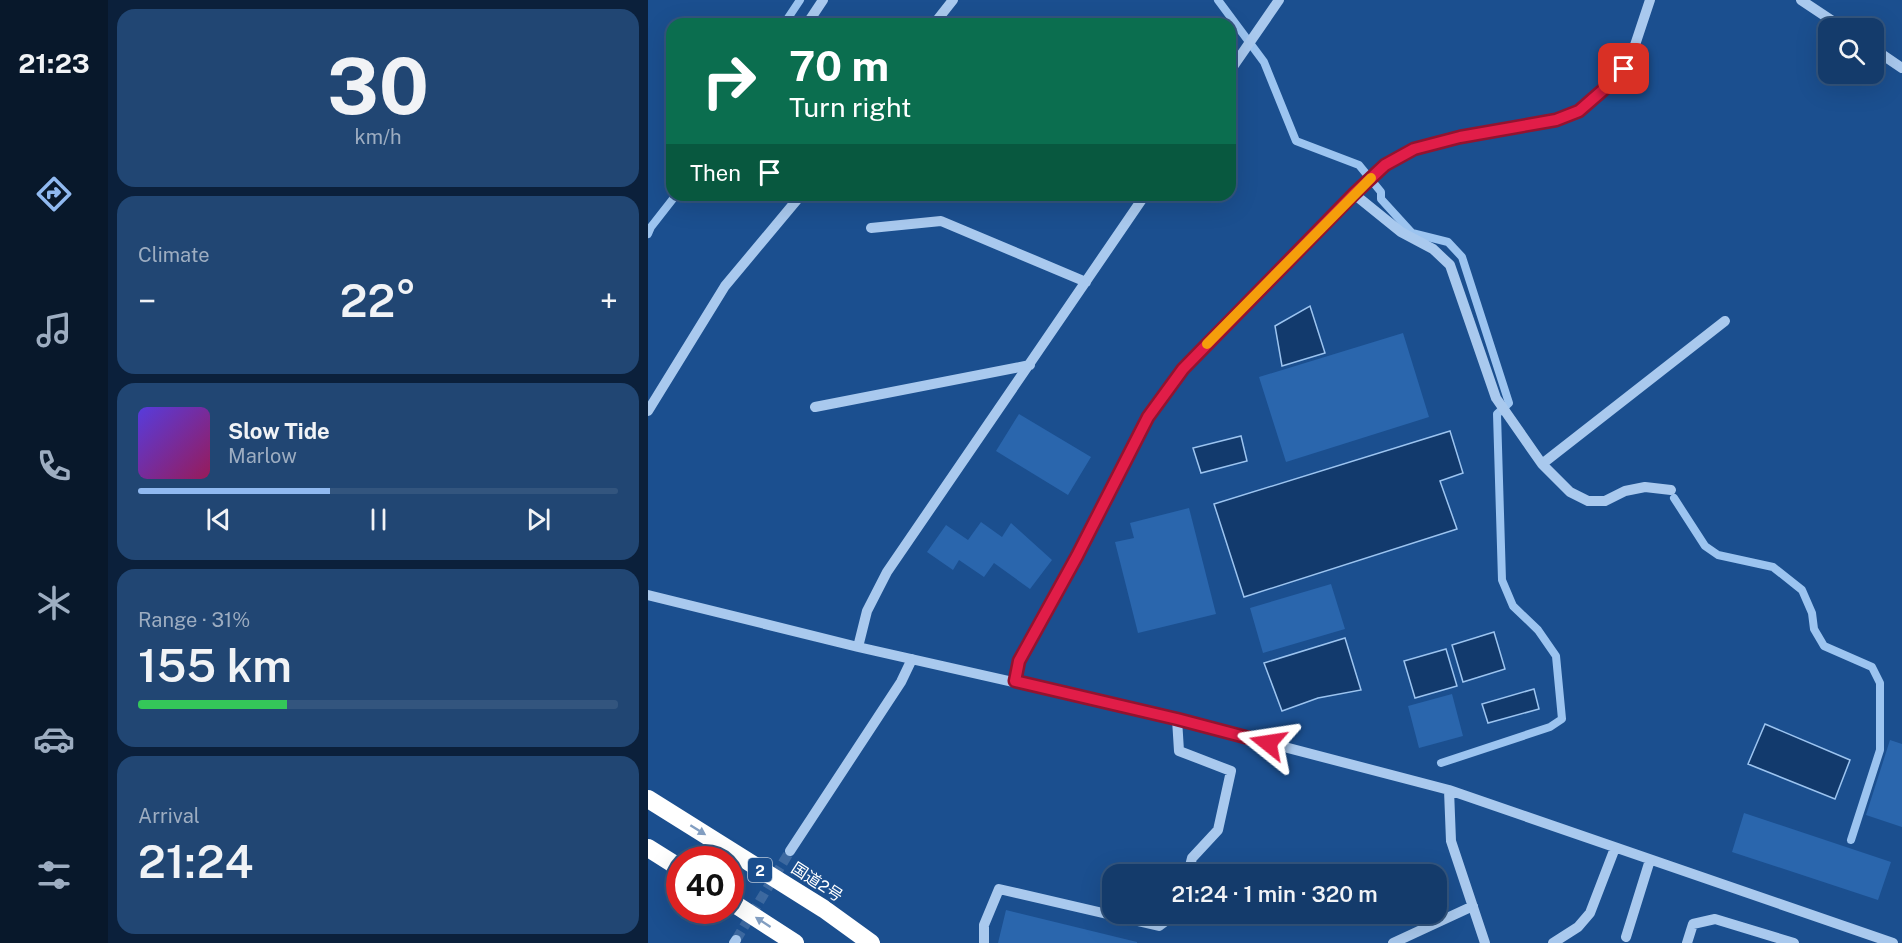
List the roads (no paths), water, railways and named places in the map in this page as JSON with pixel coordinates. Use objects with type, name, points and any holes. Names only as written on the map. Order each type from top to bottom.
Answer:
[{"type":"highway","name":"国道2号","points":[[648,799],[824,909],[871,943]]},
{"type":"highway","points":[[648,848],[666,859]]},
{"type":"highway","points":[[744,910],[795,943]]},
{"type":"street","points":[[811,18],[823,0]]},
{"type":"street","points":[[939,18],[953,0]]},
{"type":"street","points":[[1236,62],[1279,0]]},
{"type":"street","points":[[1015,681],[1019,661],[1077,556],[1148,417],[1183,369],[1385,165],[1414,149],[1460,137],[1556,120],[1579,111],[1624,69],[1633,51],[1650,0]]},
{"type":"street","points":[[1802,0],[1828,18]]},
{"type":"street","points":[[1884,56],[1902,68]]},
{"type":"street","points":[[1354,194],[1401,232],[1432,249],[1450,265],[1496,398],[1542,464],[1570,492],[1588,501],[1605,501],[1626,491],[1645,487],[1671,490]]},
{"type":"street","points":[[648,411],[725,286],[796,201]]},
{"type":"street","points":[[858,647],[867,611],[887,572],[1141,201]]},
{"type":"street","points":[[870,228],[941,221],[1086,282]]},
{"type":"street","points":[[1542,464],[1725,321]]},
{"type":"street","points":[[815,407],[1030,365]]},
{"type":"street","points":[[648,595],[858,647],[1177,719],[1449,790],[1893,943]]},
{"type":"street","points":[[790,851],[901,682],[912,659]]},
{"type":"street","points":[[1177,719],[1179,751],[1231,771],[1218,830],[1191,858],[1190,864]]},
{"type":"street","points":[[1449,790],[1451,841],[1485,943]]},
{"type":"street","points":[[1553,943],[1578,927],[1590,913],[1615,848]]},
{"type":"street","points":[[1626,937],[1650,860]]},
{"type":"street","points":[[984,943],[984,925],[999,889],[1102,913]]},
{"type":"street","points":[[1393,943],[1473,906]]},
{"type":"street","points":[[1687,943],[1693,924],[1715,919],[1794,943]]},
{"type":"street","points":[[1864,943],[1878,937]]},
{"type":"water","points":[[1310,306],[1325,353],[1282,366],[1275,326]]},
{"type":"water","points":[[1450,431],[1463,473],[1440,481],[1457,529],[1244,597],[1214,504]]},
{"type":"water","points":[[1241,436],[1247,461],[1201,473],[1193,448]]},
{"type":"water","points":[[1494,632],[1505,669],[1463,682],[1452,645]]},
{"type":"water","points":[[1345,638],[1361,690],[1318,698],[1282,711],[1264,663]]},
{"type":"water","points":[[1446,649],[1457,686],[1415,698],[1404,661]]},
{"type":"water","points":[[1534,689],[1539,709],[1488,723],[1482,704]]},
{"type":"water","points":[[1765,724],[1850,760],[1835,799],[1748,764]]},
{"type":"waterway","points":[[788,18],[800,0]]},
{"type":"waterway","points":[[1218,0],[1231,18]]},
{"type":"waterway","points":[[1236,24],[1264,62],[1296,141],[1359,165],[1381,192],[1381,199],[1412,233],[1448,242],[1462,257],[1509,403],[1497,414],[1502,580],[1513,606],[1538,630],[1556,656],[1562,719],[1550,727],[1441,763]]},
{"type":"waterway","points":[[648,234],[671,201]]},
{"type":"waterway","points":[[1674,498],[1705,546],[1718,555],[1773,567],[1802,590],[1812,613],[1814,629],[1824,646],[1872,667],[1880,683],[1880,750],[1851,840]]},
{"type":"tunnel","points":[[736,940],[790,851]]}]
